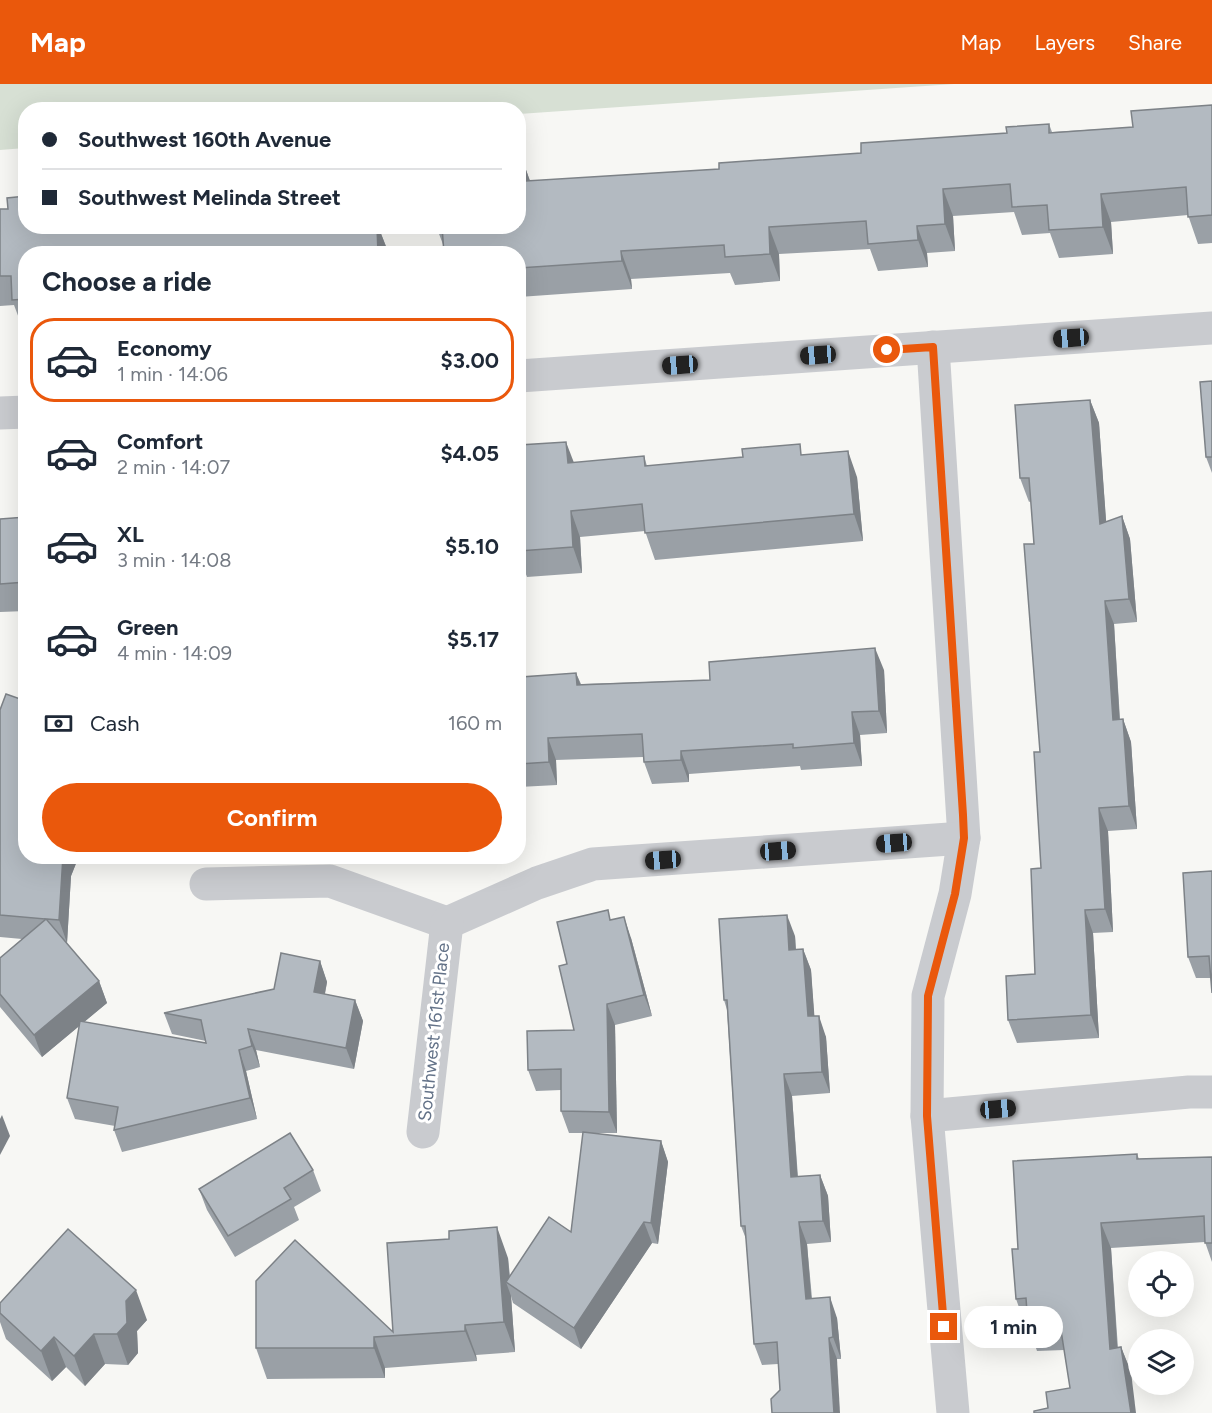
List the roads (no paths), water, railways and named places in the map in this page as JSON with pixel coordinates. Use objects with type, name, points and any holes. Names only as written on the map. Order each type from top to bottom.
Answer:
[{"type":"street","points":[[526,376],[1212,328]]},
{"type":"street","points":[[933,347],[964,838],[955,894],[928,996],[927,1116],[953,1413]]},
{"type":"street","points":[[0,413],[18,412]]},
{"type":"street","name":"Southwest 161st Place","points":[[423,1132],[447,922],[537,883],[593,864],[964,838]]},
{"type":"street","points":[[206,884],[330,881],[447,922]]},
{"type":"street","points":[[927,1116],[1189,1092],[1212,1092]]}]
